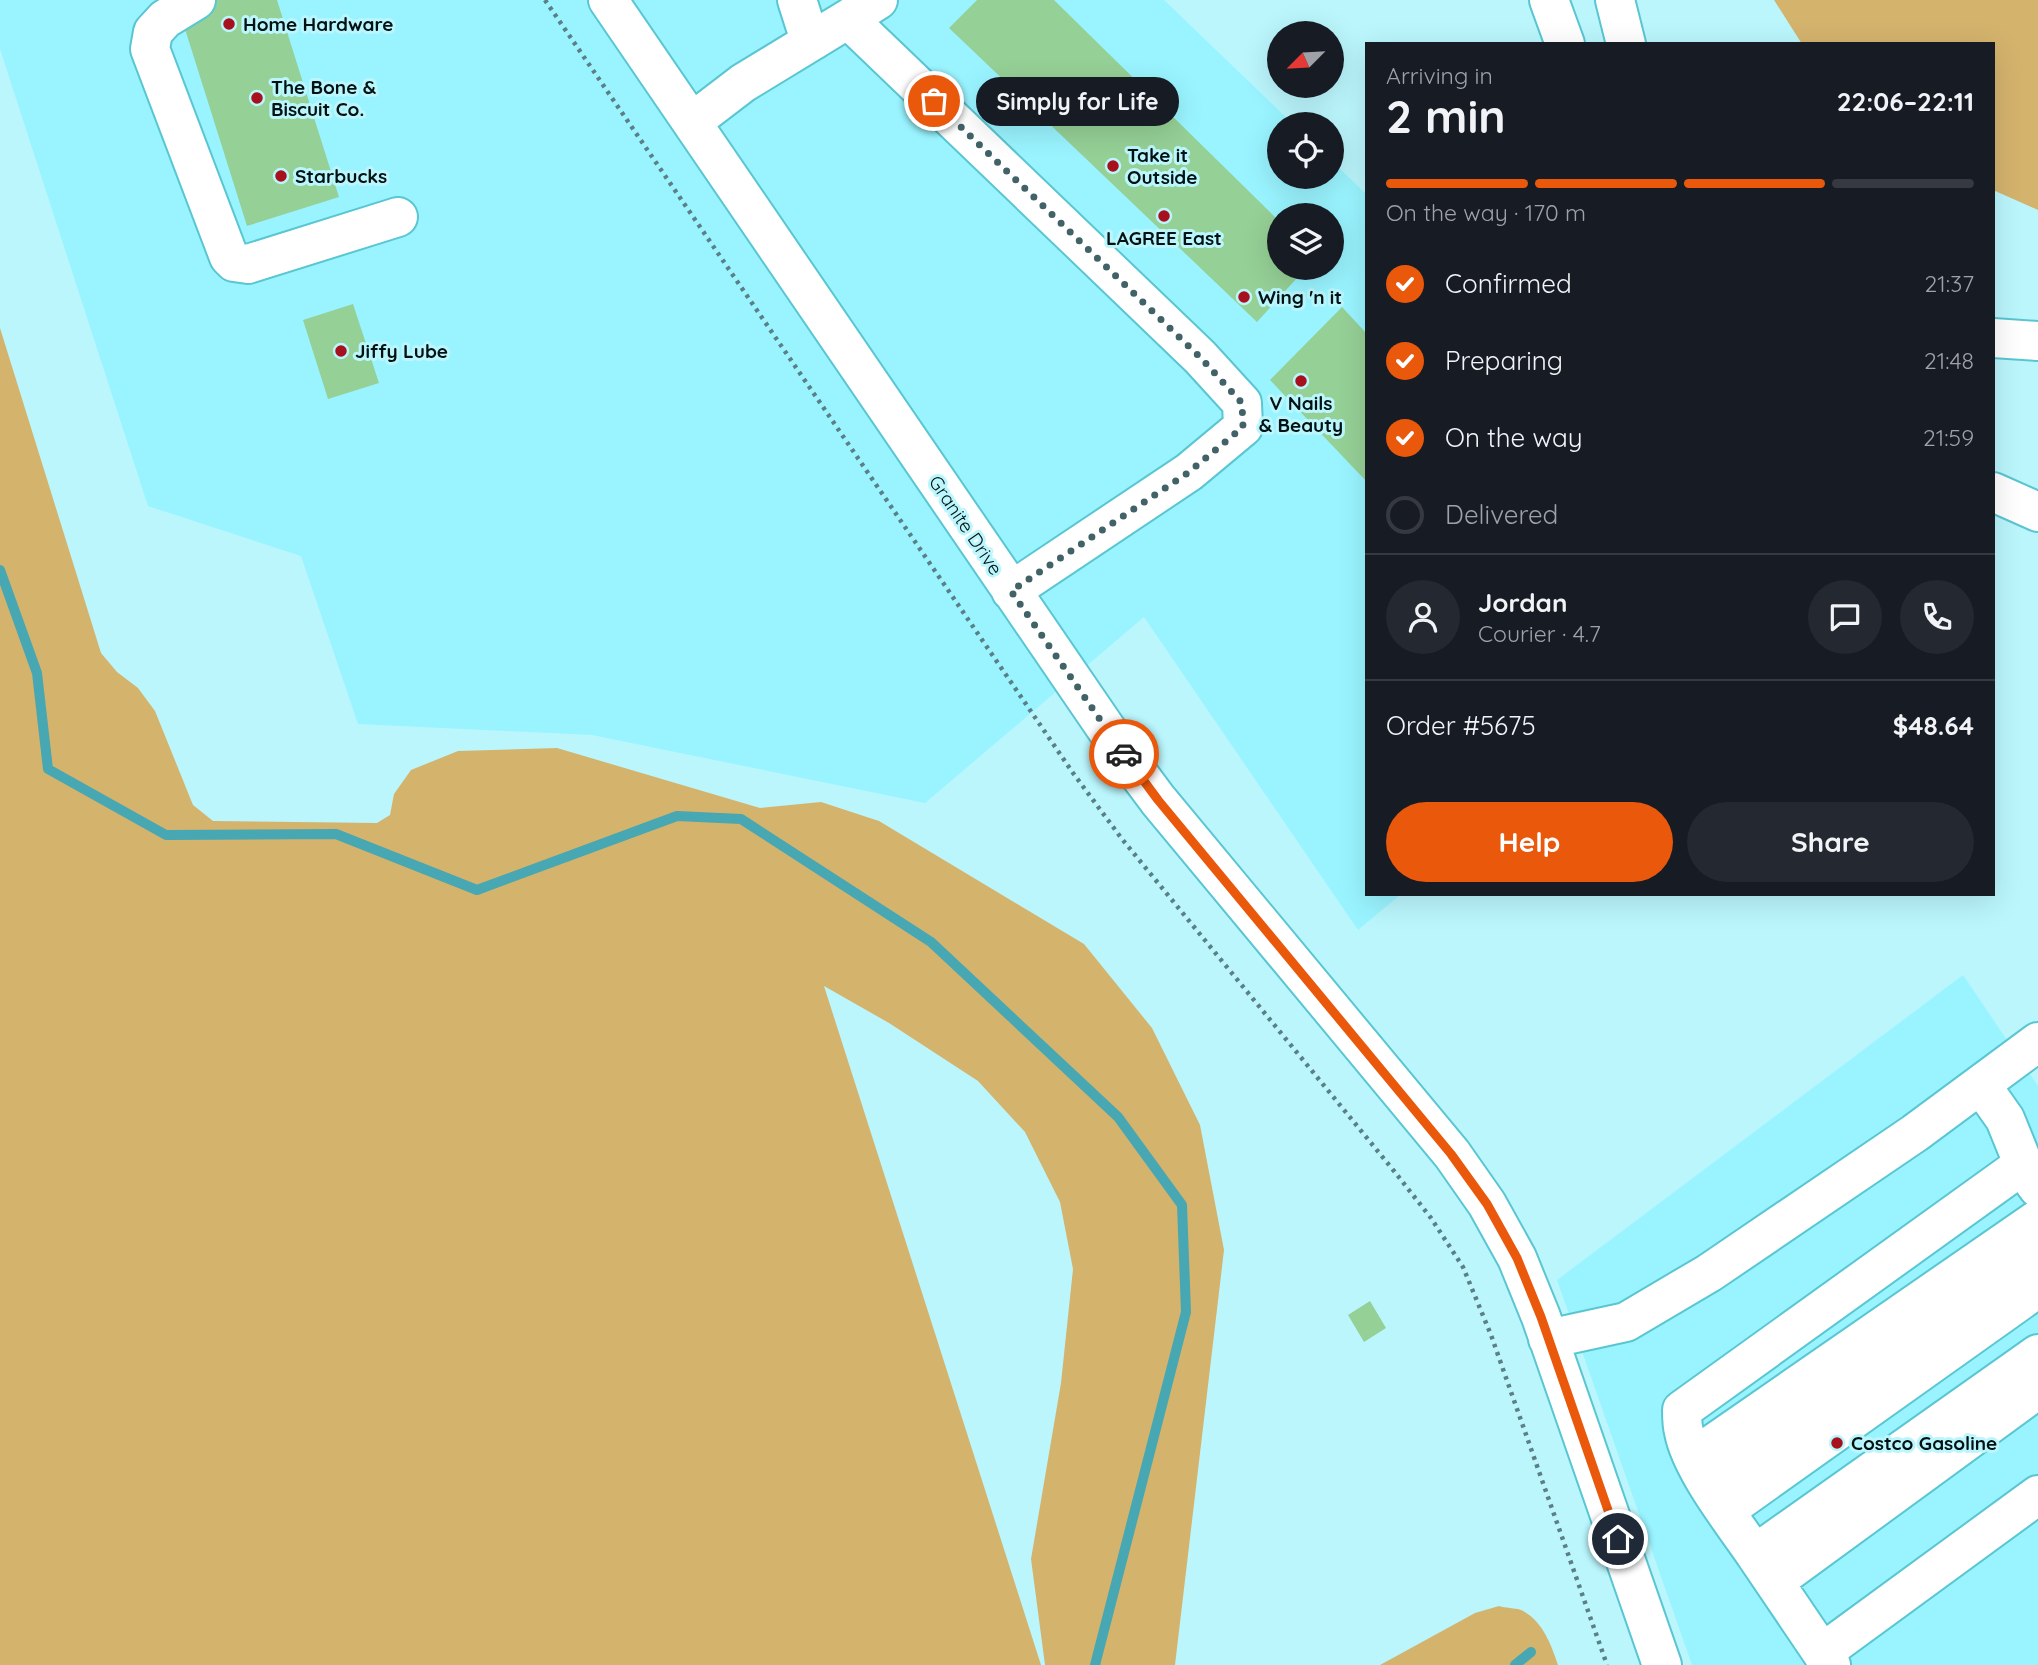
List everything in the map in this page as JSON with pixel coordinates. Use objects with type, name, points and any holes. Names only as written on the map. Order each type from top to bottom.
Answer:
[{"type":"main road","points":[[196,0],[164,19],[153,32],[150,49],[229,257],[234,262],[248,264],[397,216]]},
{"type":"main road","name":"Granite Drive","points":[[608,0],[1120,749],[1158,800],[1459,1164],[1487,1204],[1517,1258],[1548,1339],[1662,1665]]},
{"type":"main road","points":[[797,0],[805,26],[814,40]]},
{"type":"main road","points":[[1549,0],[1564,42]]},
{"type":"main road","points":[[1615,0],[1626,42]]},
{"type":"main road","points":[[691,122],[743,83],[863,10],[1242,403],[1243,427],[1189,472],[1011,591]]},
{"type":"main road","points":[[1995,338],[2038,341]]},
{"type":"main road","points":[[1995,493],[2038,512]]},
{"type":"main road","points":[[1548,1339],[1626,1322],[1709,1273],[1915,1133],[2038,1042]]},
{"type":"main road","points":[[1981,1085],[2005,1119],[2033,1180],[1682,1410],[1726,1508],[1827,1659],[2038,1495]]},
{"type":"main road","points":[[1726,1508],[2038,1219]]},
{"type":"main road","points":[[1726,1508],[2038,1255]]},
{"type":"main road","points":[[1726,1508],[2038,1288]]},
{"type":"main road","points":[[1726,1508],[2038,1326]]},
{"type":"main road","points":[[1726,1508],[2038,1353]]},
{"type":"main road","points":[[1726,1508],[2038,1389]]},
{"type":"path","points":[[545,0],[1073,773],[1122,839],[1431,1218],[1456,1258],[1492,1335],[1607,1665]]},
{"type":"shaded area","points":[[0,0],[1164,0],[1281,112],[1267,112],[1267,189],[1344,189],[1344,173],[1365,193],[1365,896],[1399,896],[1358,930],[1144,617],[925,803],[592,735],[358,724],[301,556],[148,506],[0,49]]},
{"type":"shaded area","points":[[1774,0],[2038,0],[2038,210],[1995,191],[1995,42],[1801,42]]},
{"type":"shaded area","points":[[0,328],[101,653],[117,672],[138,688],[155,711],[193,805],[213,821],[377,823],[390,815],[394,794],[411,770],[458,751],[557,748],[760,808],[821,802],[879,821],[1084,944],[1152,1028],[1200,1125],[1224,1250],[1175,1665],[1045,1665],[1031,1559],[1061,1383],[1073,1269],[1060,1202],[1025,1132],[978,1081],[889,1023],[824,986],[1041,1665],[0,1665]]},
{"type":"shaded area","points":[[1963,975],[2038,1086],[2038,1665],[1692,1665],[1557,1280]]},
{"type":"shaded area","points":[[1499,1606],[1521,1610],[1535,1620],[1549,1641],[1558,1665],[1380,1665],[1475,1613]]},
{"type":"building","points":[[212,0],[277,0],[339,197],[247,226],[179,10]]},
{"type":"building","points":[[977,0],[1054,0],[1267,209],[1267,280],[1295,280],[1257,322],[949,28]]},
{"type":"building","name":"Jiffy Lube","points":[[353,304],[379,383],[328,399],[303,320]]},
{"type":"building","points":[[1342,307],[1365,332],[1365,480],[1270,380]]},
{"type":"building","points":[[1370,1301],[1386,1328],[1364,1342],[1348,1315]]},
{"type":"waterway","points":[[0,570],[37,673],[48,769],[166,835],[336,834],[477,890],[677,816],[741,819],[931,942],[1118,1117],[1182,1205],[1186,1312],[1095,1665]]},
{"type":"waterway","points":[[1515,1665],[1531,1652]]},
{"type":"way so far","points":[[934,101],[1200,357],[1242,403],[1243,427],[1189,472],[1011,591],[1124,754]]},
{"type":"place","name":"Home Hardware","points":[[229,24]]},
{"type":"place","name":"The Bone & Biscuit Co.","points":[[257,98]]},
{"type":"place","name":"Simply for Life","points":[[934,101]]},
{"type":"place","name":"Take it Outside","points":[[1113,166]]},
{"type":"place","name":"Starbucks","points":[[281,176]]},
{"type":"place","name":"LAGREE East","points":[[1164,216]]},
{"type":"place","name":"Wing 'n it","points":[[1244,297]]},
{"type":"place","name":"Jiffy Lube","points":[[341,351]]},
{"type":"place","name":"V Nails & Beauty","points":[[1301,381]]},
{"type":"place","name":"Costco Gasoline","points":[[1837,1443]]},
{"type":"route","points":[[1124,754],[1158,800],[1451,1154],[1487,1204],[1517,1258],[1541,1317],[1618,1539]]}]
